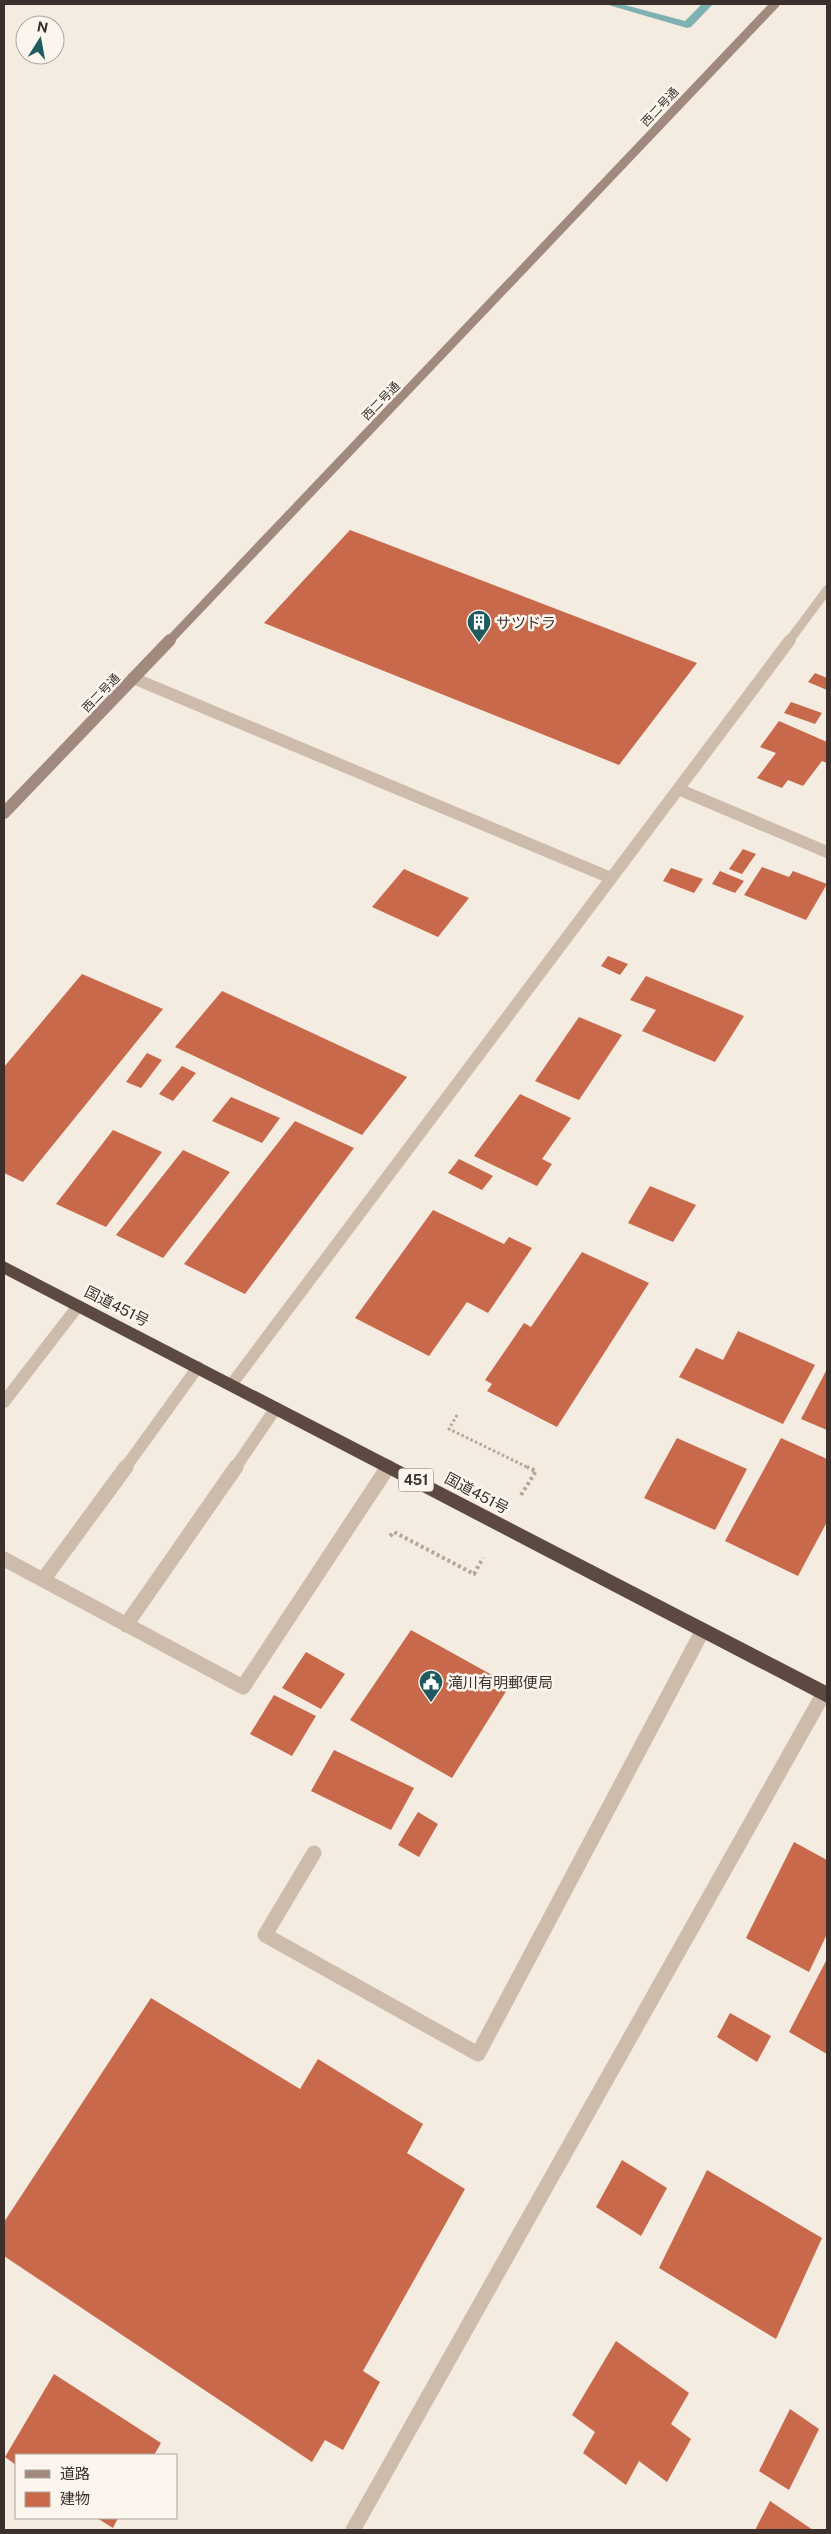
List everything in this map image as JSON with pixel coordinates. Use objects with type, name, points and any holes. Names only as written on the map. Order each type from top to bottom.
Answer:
[{"type":"highway","name":"国道451号","points":[[4,1267],[826,1694]]},
{"type":"street","name":"西二号通","points":[[4,813],[549,244],[775,4]]},
{"type":"street","points":[[231,1384],[827,590]]},
{"type":"street","points":[[133,678],[611,878]]},
{"type":"street","points":[[678,790],[827,852]]},
{"type":"street","points":[[4,1402],[78,1306]]},
{"type":"street","points":[[43,1580],[198,1367]]},
{"type":"street","points":[[126,1625],[276,1408]]},
{"type":"street","points":[[4,1559],[243,1687],[388,1466]]},
{"type":"street","points":[[314,1853],[265,1935],[478,2054],[703,1630]]},
{"type":"street","points":[[353,2530],[826,1694]]},
{"type":"path","points":[[457,1415],[449,1429],[536,1471]]},
{"type":"path","points":[[394,1532],[474,1574]]},
{"type":"building","name":"サツドラ","points":[[350,530],[697,663],[619,765],[264,623]]},
{"type":"building","points":[[815,673],[827,678],[827,690],[808,682]]},
{"type":"building","points":[[791,702],[822,713],[815,724],[784,713]]},
{"type":"building","points":[[779,721],[827,742],[827,763],[822,761],[803,786],[788,780],[782,788],[757,778],[776,753],[760,747]]},
{"type":"building","points":[[743,849],[756,854],[742,874],[729,869]]},
{"type":"building","points":[[762,867],[789,877],[793,871],[827,884],[806,920],[744,895]]},
{"type":"building","points":[[671,868],[703,879],[694,893],[663,881]]},
{"type":"building","points":[[404,869],[469,898],[438,937],[372,907]]},
{"type":"building","points":[[720,871],[744,881],[735,893],[712,884]]},
{"type":"building","points":[[608,956],[628,964],[620,975],[601,966]]},
{"type":"building","points":[[82,974],[163,1009],[23,1182],[4,1173],[4,1067]]},
{"type":"building","points":[[646,976],[744,1016],[715,1062],[642,1031],[656,1010],[630,1000]]},
{"type":"building","points":[[222,991],[407,1077],[362,1135],[175,1047]]},
{"type":"building","points":[[579,1017],[622,1035],[579,1100],[535,1081]]},
{"type":"building","points":[[147,1053],[162,1060],[141,1088],[126,1082]]},
{"type":"building","points":[[182,1066],[196,1073],[173,1101],[159,1094]]},
{"type":"building","points":[[520,1094],[571,1118],[542,1159],[552,1164],[537,1186],[474,1156]]},
{"type":"building","points":[[231,1097],[280,1118],[262,1143],[212,1121]]},
{"type":"building","points":[[295,1121],[354,1148],[245,1294],[184,1264]]},
{"type":"building","points":[[113,1130],[162,1152],[106,1227],[56,1204]]},
{"type":"building","points":[[183,1150],[230,1172],[163,1258],[116,1235]]},
{"type":"building","points":[[459,1159],[493,1176],[482,1190],[448,1173]]},
{"type":"building","points":[[650,1186],[696,1205],[673,1242],[628,1223]]},
{"type":"building","points":[[433,1210],[504,1244],[509,1237],[532,1248],[488,1313],[467,1302],[429,1356],[355,1318]]},
{"type":"building","points":[[582,1252],[649,1283],[557,1427],[487,1391],[492,1384],[485,1380],[524,1323],[531,1327]]},
{"type":"building","points":[[738,1331],[815,1365],[783,1424],[679,1377],[696,1348],[723,1360]]},
{"type":"building","points":[[827,1369],[827,1430],[801,1419]]},
{"type":"building","points":[[677,1438],[747,1469],[715,1530],[644,1498]]},
{"type":"building","points":[[781,1438],[827,1459],[827,1522],[798,1576],[725,1541]]},
{"type":"building","name":"滝川有明郵便局","points":[[411,1630],[510,1685],[452,1778],[350,1720]]},
{"type":"building","points":[[306,1652],[345,1674],[321,1709],[282,1688]]},
{"type":"building","points":[[274,1695],[316,1716],[292,1756],[250,1734]]},
{"type":"building","points":[[334,1750],[414,1788],[391,1830],[311,1791]]},
{"type":"building","points":[[418,1812],[438,1824],[419,1857],[398,1845]]},
{"type":"building","points":[[794,1842],[827,1860],[827,1934],[809,1972],[746,1938]]},
{"type":"building","points":[[827,1959],[827,2054],[789,2032]]},
{"type":"building","points":[[151,1998],[300,2089],[318,2059],[423,2124],[407,2153],[465,2189],[363,2371],[380,2382],[343,2450],[325,2440],[312,2462],[4,2256],[4,2222]]},
{"type":"building","points":[[730,2013],[771,2036],[757,2062],[717,2037]]},
{"type":"building","points":[[622,2160],[667,2188],[641,2236],[596,2207]]},
{"type":"building","points":[[707,2170],[822,2238],[776,2339],[659,2268]]},
{"type":"building","points":[[616,2341],[689,2393],[671,2424],[691,2439],[667,2482],[639,2461],[626,2485],[583,2453],[595,2432],[572,2415]]},
{"type":"building","points":[[54,2374],[161,2443],[155,2454],[15,2454],[15,2464],[5,2457]]},
{"type":"building","points":[[790,2409],[819,2429],[789,2490],[759,2471]]},
{"type":"building","points":[[770,2501],[813,2530],[755,2530]]},
{"type":"building","points":[[99,2519],[118,2519],[113,2528]]},
{"type":"waterway","points":[[610,4],[687,25],[708,4]]},
{"type":"place","name":"サツドラ","points":[[479,643]]},
{"type":"place","name":"滝川有明郵便局","points":[[431,1703]]}]
